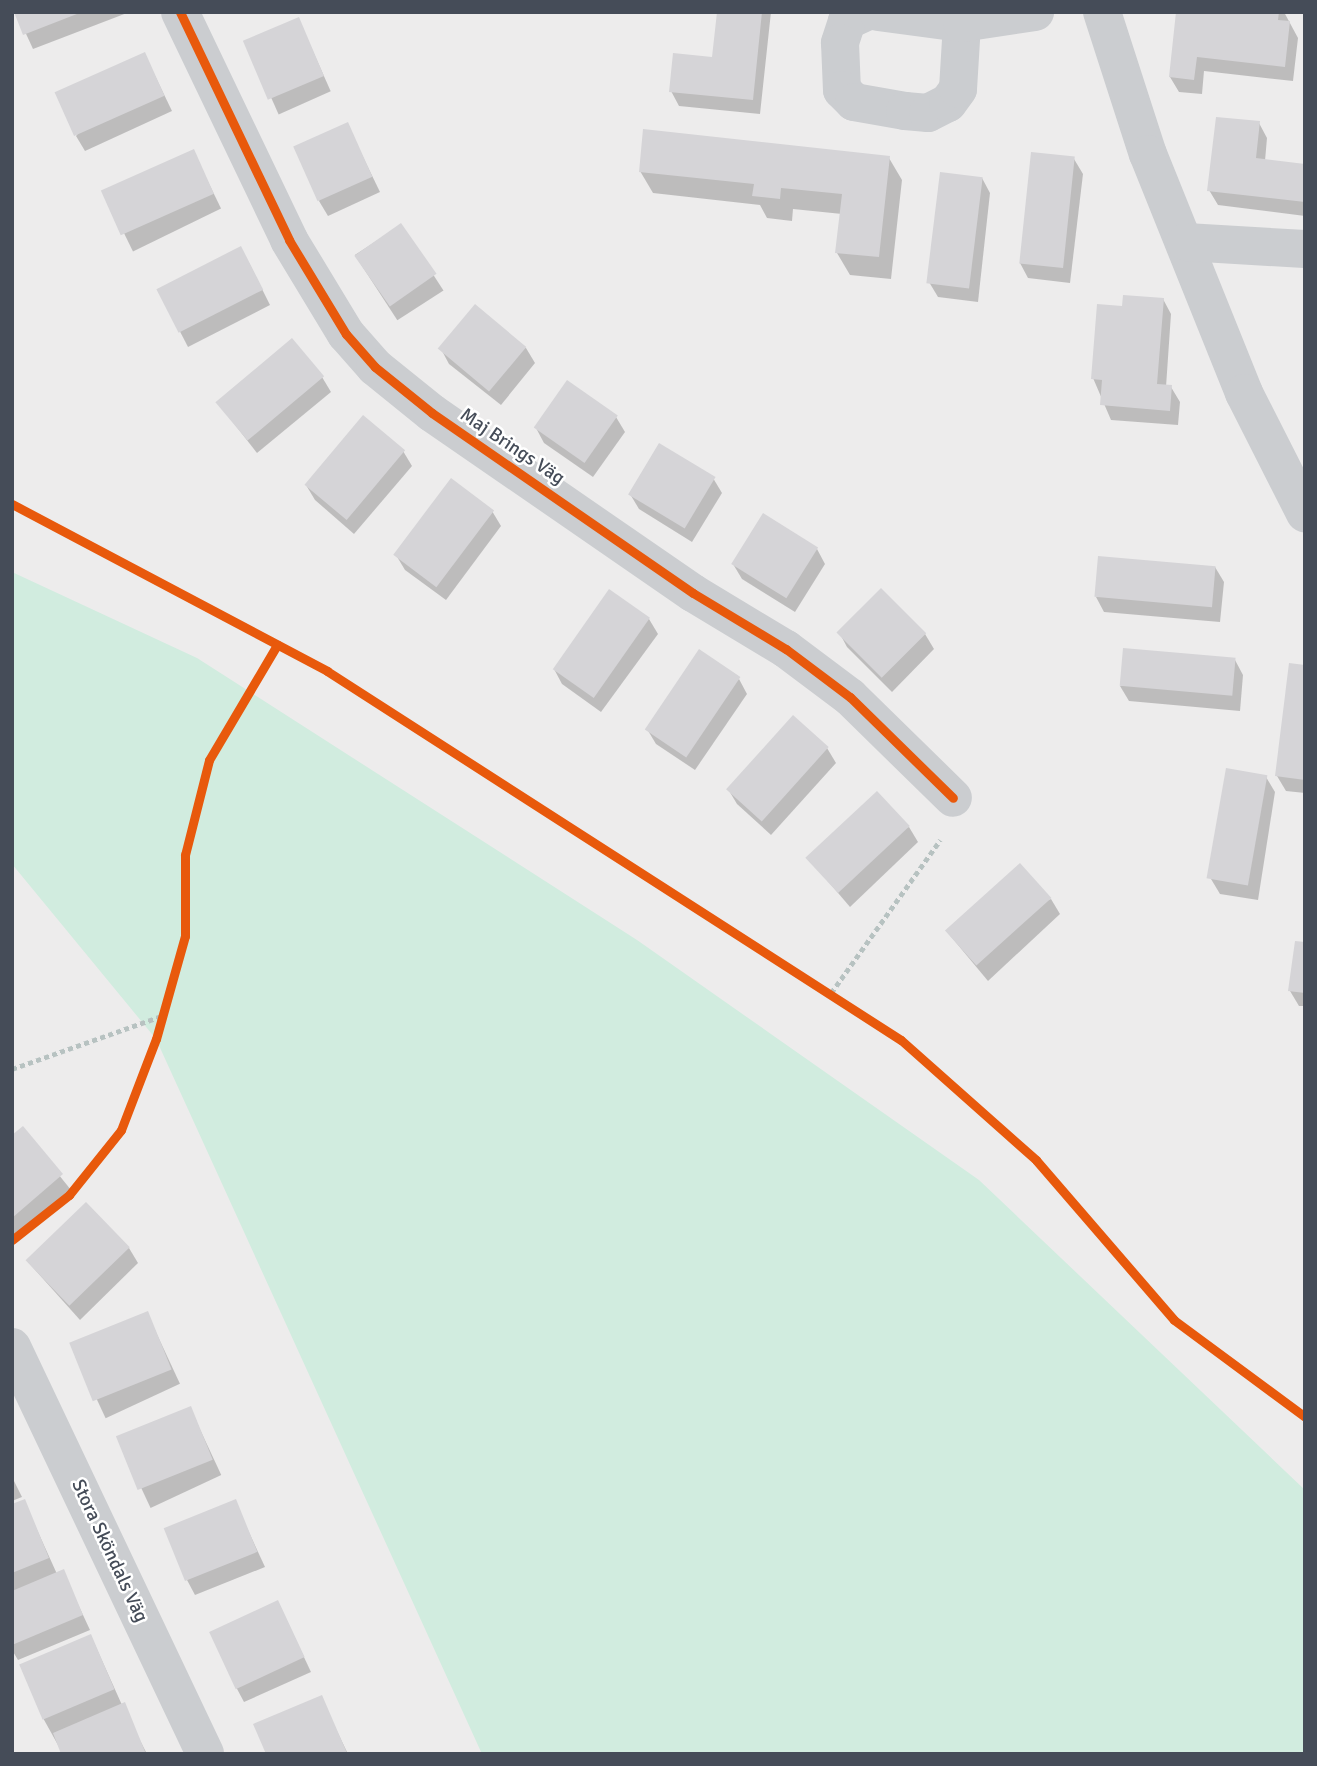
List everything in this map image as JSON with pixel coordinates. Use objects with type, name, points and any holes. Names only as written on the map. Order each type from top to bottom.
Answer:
[{"type":"street","name":"Maj Brings Väg","points":[[180,12],[289,240],[346,334],[375,367],[432,413],[693,593],[786,649],[850,697],[953,798]]},
{"type":"street","points":[[866,12],[847,21],[840,44],[842,90],[854,102],[905,111],[928,113],[948,103],[958,89],[962,23]]},
{"type":"street","points":[[878,12],[962,23],[1035,12]]},
{"type":"street","points":[[1102,12],[1149,154],[1244,393],[1305,513]]},
{"type":"street","points":[[1185,242],[1305,249]]},
{"type":"street","name":"Stora Sköndals Väg","points":[[12,1347],[205,1754]]},
{"type":"path","points":[[831,993],[943,836],[953,798]]},
{"type":"path","points":[[820,986],[841,1000]]},
{"type":"path","points":[[159,1027],[166,1002]]},
{"type":"path","points":[[12,1069],[162,1016]]},
{"type":"green space","points":[[12,572],[197,658],[637,940],[979,1180],[1305,1490],[1305,1754],[482,1754],[156,1039],[12,864]]},
{"type":"building","points":[[14,12],[82,12],[23,35]]},
{"type":"building","points":[[717,12],[762,12],[753,100],[669,92],[673,53],[712,57]]},
{"type":"building","points":[[1176,12],[1279,12],[1278,20],[1290,21],[1285,67],[1197,57],[1194,80],[1169,77]]},
{"type":"building","points":[[299,17],[324,76],[268,100],[243,41]]},
{"type":"building","points":[[145,52],[165,96],[74,136],[55,92]]},
{"type":"building","points":[[1216,117],[1260,121],[1256,158],[1305,164],[1305,202],[1207,191]]},
{"type":"building","points":[[348,122],[372,177],[318,201],[293,146]]},
{"type":"building","points":[[643,129],[890,156],[879,257],[835,253],[842,194],[781,188],[780,199],[752,196],[754,184],[639,172]]},
{"type":"building","points":[[194,149],[214,194],[121,235],[101,190]]},
{"type":"building","points":[[1031,152],[1075,157],[1063,268],[1019,263]]},
{"type":"building","points":[[940,172],[983,177],[969,288],[926,283]]},
{"type":"building","points":[[401,223],[437,274],[390,306],[354,256]]},
{"type":"building","points":[[241,246],[263,290],[179,333],[156,289]]},
{"type":"building","points":[[1123,295],[1164,298],[1157,384],[1172,385],[1170,411],[1100,405],[1102,380],[1091,379],[1097,304],[1122,306]]},
{"type":"building","points":[[475,304],[526,347],[489,391],[438,348]]},
{"type":"building","points":[[292,338],[324,376],[248,441],[215,402]]},
{"type":"building","points":[[567,380],[618,416],[585,463],[534,428]]},
{"type":"building","points":[[363,415],[405,450],[347,520],[305,485]]},
{"type":"building","points":[[659,443],[716,477],[685,528],[628,494]]},
{"type":"building","points":[[451,478],[494,510],[436,587],[393,555]]},
{"type":"building","points":[[763,513],[818,547],[786,598],[731,564]]},
{"type":"building","points":[[1098,556],[1216,566],[1212,607],[1094,597]]},
{"type":"building","points":[[881,588],[926,633],[882,678],[836,633]]},
{"type":"building","points":[[609,589],[650,618],[594,698],[553,669]]},
{"type":"building","points":[[1123,648],[1236,658],[1232,696],[1120,686]]},
{"type":"building","points":[[699,649],[740,677],[686,757],[645,729]]},
{"type":"building","points":[[1289,663],[1305,665],[1305,780],[1275,776]]},
{"type":"building","points":[[793,715],[829,747],[762,821],[726,789]]},
{"type":"building","points":[[1226,768],[1267,775],[1248,886],[1207,878]]},
{"type":"building","points":[[877,791],[910,826],[838,893],[805,858]]},
{"type":"building","points":[[1020,863],[1051,898],[976,966],[945,931]]},
{"type":"building","points":[[1295,941],[1305,942],[1305,993],[1288,991]]},
{"type":"building","points":[[23,1126],[63,1174],[12,1218],[12,1135]]},
{"type":"building","points":[[86,1202],[130,1247],[69,1306],[26,1260]]},
{"type":"building","points":[[148,1311],[172,1369],[93,1401],[69,1343]]},
{"type":"building","points":[[191,1406],[213,1460],[138,1490],[116,1436]]},
{"type":"building","points":[[25,1499],[49,1558],[12,1573],[12,1504]]},
{"type":"building","points":[[236,1499],[257,1552],[185,1581],[164,1528]]},
{"type":"building","points":[[64,1569],[83,1615],[12,1645],[12,1591]]},
{"type":"building","points":[[278,1600],[305,1657],[236,1689],[209,1632]]},
{"type":"building","points":[[91,1634],[114,1689],[43,1720],[19,1664]]},
{"type":"building","points":[[322,1695],[347,1753],[266,1754],[253,1724]]},
{"type":"building","points":[[125,1702],[146,1754],[61,1754],[53,1733]]},
{"type":"cycle path","points":[[180,12],[289,240],[346,334],[375,367],[432,413],[693,593],[786,649],[850,697],[953,798]]},
{"type":"cycle path","points":[[12,504],[327,671],[901,1040],[1036,1160],[1174,1320],[1305,1417]]},
{"type":"cycle path","points":[[12,1240],[69,1195],[121,1130],[156,1039],[185,936],[185,855],[209,760],[277,645]]}]
